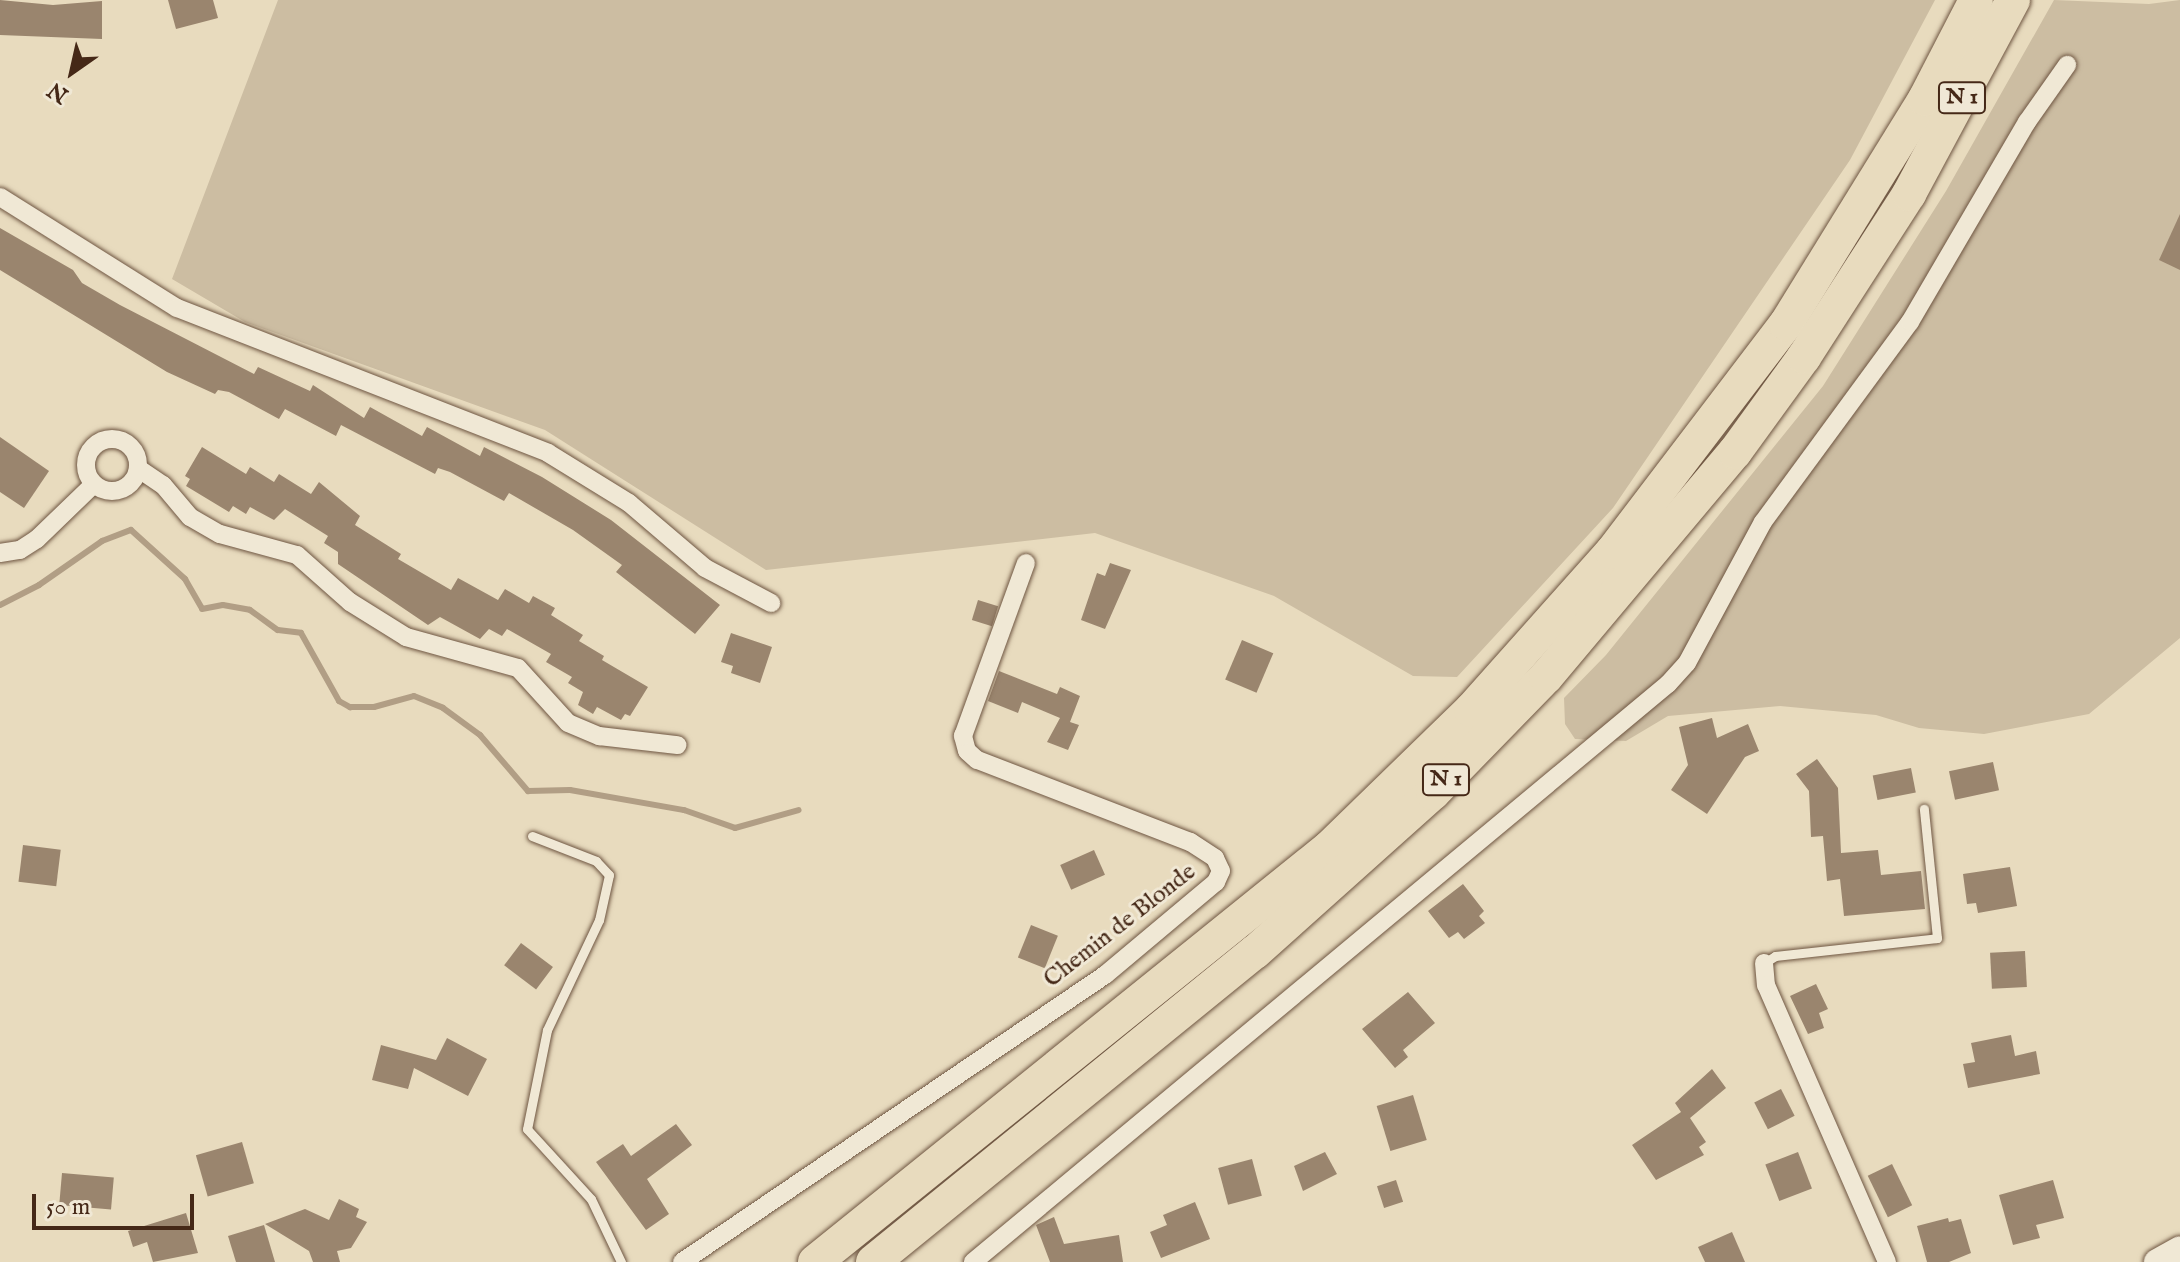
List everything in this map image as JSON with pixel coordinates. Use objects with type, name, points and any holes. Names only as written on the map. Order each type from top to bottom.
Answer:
[{"type":"highway","name":"N 1","points":[[873,1262],[1255,952],[1433,793],[1546,677],[1725,464],[1804,357],[1909,194],[2013,0]]},
{"type":"highway","name":"N 1","points":[[815,1262],[1330,847],[1471,710],[1612,552],[1776,337],[1925,99],[1974,4]]},
{"type":"street","points":[[973,1262],[1496,832],[1687,663],[1763,522],[1910,322],[2027,122],[2067,65]]},
{"type":"street","points":[[0,197],[177,308],[548,453],[629,503],[705,568],[771,603]]},
{"type":"street","points":[[139,469],[125,489],[109,492],[94,484],[87,460],[103,441],[129,445],[139,469],[163,485],[190,517],[220,534],[297,555],[350,602],[406,637],[518,668],[568,723],[599,736],[677,745]]},
{"type":"street","points":[[0,553],[20,550],[37,539],[94,484]]},
{"type":"street","name":"Chemin de Blonde","points":[[682,1262],[1105,975],[1216,882],[1221,871],[1215,858],[1190,842],[977,760],[967,751],[963,736],[1026,563]]},
{"type":"street","points":[[1764,963],[1766,985],[1887,1262]]},
{"type":"street","points":[[2157,1262],[2180,1249]]},
{"type":"lane","points":[[1764,963],[1775,956],[1937,938],[1924,809]]},
{"type":"lane","points":[[532,836],[596,861],[609,875],[599,920],[547,1030],[527,1129],[591,1199],[621,1262]]},
{"type":"shaded area","points":[[278,0],[1935,0],[1850,160],[1613,508],[1457,677],[1413,676],[1274,596],[1095,533],[766,570],[545,430],[245,322],[172,279]]},
{"type":"shaded area","points":[[2054,0],[2149,4],[2180,0],[2180,638],[2089,714],[1984,734],[1919,728],[1876,715],[1780,706],[1668,716],[1626,741],[1575,739],[1565,724],[1564,698],[1606,655],[1823,386],[1946,191]]},
{"type":"building","points":[[0,0],[53,5],[102,1],[102,39],[0,35]]},
{"type":"building","points":[[168,0],[213,0],[218,18],[176,29]]},
{"type":"building","points":[[2180,214],[2180,270],[2159,260]]},
{"type":"building","points":[[0,228],[73,270],[82,283],[120,305],[254,374],[258,367],[310,391],[313,385],[364,418],[370,407],[422,436],[427,427],[480,456],[484,447],[542,477],[611,520],[720,605],[695,634],[616,572],[622,565],[573,530],[509,493],[504,501],[450,472],[438,468],[435,474],[341,425],[336,436],[285,409],[279,419],[229,392],[218,390],[215,394],[167,372],[0,270]]},
{"type":"building","points":[[0,437],[49,471],[24,508],[0,492]]},
{"type":"building","points":[[202,447],[246,474],[250,467],[274,482],[279,474],[311,494],[319,482],[360,516],[355,525],[401,554],[398,559],[451,590],[458,578],[498,600],[505,589],[529,603],[533,596],[555,608],[551,615],[583,635],[579,641],[604,656],[602,660],[648,687],[630,716],[625,714],[621,720],[597,707],[593,714],[578,705],[583,692],[568,683],[572,677],[546,662],[551,654],[507,629],[502,636],[489,629],[480,639],[440,617],[428,625],[338,564],[338,552],[324,543],[328,536],[285,509],[274,520],[250,507],[246,514],[233,506],[229,512],[186,486],[190,479],[185,476]]},
{"type":"building","points":[[1110,563],[1131,570],[1105,629],[1081,620],[1097,573],[1105,576]]},
{"type":"building","points":[[978,600],[998,606],[992,626],[972,620]]},
{"type":"building","points":[[731,633],[772,647],[760,683],[731,673],[733,666],[721,662]]},
{"type":"building","points":[[1242,640],[1273,653],[1256,693],[1225,680]]},
{"type":"building","points":[[999,671],[1057,694],[1060,687],[1080,696],[1070,722],[1079,725],[1068,750],[1047,742],[1060,718],[1022,702],[1018,713],[988,701]]},
{"type":"building","points":[[1712,718],[1717,738],[1748,724],[1759,751],[1745,757],[1707,814],[1671,790],[1688,765],[1679,727]]},
{"type":"building","points":[[1817,759],[1838,788],[1841,853],[1878,850],[1881,875],[1921,871],[1925,909],[1844,916],[1840,879],[1827,881],[1823,836],[1811,837],[1809,791],[1796,774]]},
{"type":"building","points":[[1993,762],[1999,790],[1955,800],[1949,771]]},
{"type":"building","points":[[1911,768],[1916,793],[1877,800],[1873,775]]},
{"type":"building","points":[[23,845],[61,850],[56,886],[18,882]]},
{"type":"building","points":[[1094,850],[1105,875],[1071,890],[1060,865]]},
{"type":"building","points":[[2010,867],[2017,906],[1978,913],[1976,903],[1967,904],[1963,874]]},
{"type":"building","points":[[1463,884],[1484,911],[1479,916],[1485,923],[1464,939],[1458,932],[1449,938],[1428,911]]},
{"type":"building","points":[[1031,925],[1058,936],[1045,968],[1018,957]]},
{"type":"building","points":[[521,943],[553,967],[536,989],[504,965]]},
{"type":"building","points":[[2025,951],[2027,987],[1992,989],[1990,953]]},
{"type":"building","points":[[1816,984],[1828,1009],[1819,1013],[1824,1028],[1808,1034],[1790,996]]},
{"type":"building","points":[[1408,992],[1435,1023],[1403,1050],[1408,1057],[1395,1068],[1362,1029]]},
{"type":"building","points":[[2011,1035],[2015,1056],[2036,1051],[2040,1074],[1968,1088],[1963,1064],[1975,1062],[1971,1043]]},
{"type":"building","points":[[447,1038],[487,1059],[468,1096],[414,1068],[408,1089],[372,1080],[381,1045],[436,1060]]},
{"type":"building","points":[[1712,1069],[1726,1088],[1690,1118],[1706,1142],[1699,1147],[1704,1155],[1656,1180],[1632,1145],[1681,1112],[1675,1103]]},
{"type":"building","points":[[1781,1089],[1795,1116],[1768,1129],[1754,1103]]},
{"type":"building","points":[[1413,1095],[1427,1140],[1390,1151],[1377,1106]]},
{"type":"building","points":[[676,1124],[692,1145],[647,1179],[669,1214],[646,1230],[596,1162],[623,1144],[631,1156]]},
{"type":"building","points":[[242,1142],[254,1183],[208,1197],[196,1155]]},
{"type":"building","points":[[1325,1152],[1337,1174],[1303,1191],[1294,1166]]},
{"type":"building","points":[[1798,1152],[1812,1188],[1779,1201],[1765,1165]]},
{"type":"building","points":[[1252,1159],[1262,1196],[1228,1205],[1218,1168]]},
{"type":"building","points":[[1892,1164],[1912,1205],[1888,1217],[1868,1176]]},
{"type":"building","points":[[62,1173],[114,1178],[111,1209],[59,1205]]},
{"type":"building","points":[[1396,1180],[1403,1202],[1384,1208],[1377,1186]]},
{"type":"building","points":[[2053,1180],[2064,1218],[2036,1225],[2040,1238],[2013,1245],[1999,1195]]},
{"type":"building","points":[[339,1199],[359,1209],[356,1217],[367,1222],[351,1248],[337,1251],[340,1262],[313,1262],[309,1251],[265,1224],[305,1209],[329,1220]]},
{"type":"building","points":[[1195,1202],[1210,1239],[1161,1258],[1150,1232],[1167,1225],[1163,1215]]},
{"type":"building","points":[[186,1213],[198,1253],[153,1262],[147,1242],[133,1247],[128,1231]]},
{"type":"building","points":[[1054,1217],[1064,1244],[1119,1235],[1123,1262],[1050,1262],[1036,1225]]},
{"type":"building","points":[[1948,1218],[1949,1222],[1961,1219],[1971,1253],[1949,1262],[1927,1262],[1917,1226]]},
{"type":"building","points":[[264,1225],[275,1262],[236,1262],[228,1236]]},
{"type":"building","points":[[1732,1232],[1745,1262],[1705,1262],[1698,1247]]},
{"type":"waterway","points":[[0,605],[39,585],[102,541],[131,530],[185,579],[202,609],[223,605],[250,610],[278,630],[301,633],[339,701],[350,707],[374,707],[414,696],[443,708],[480,735],[528,791],[570,790],[684,810],[735,828],[799,810]]}]
